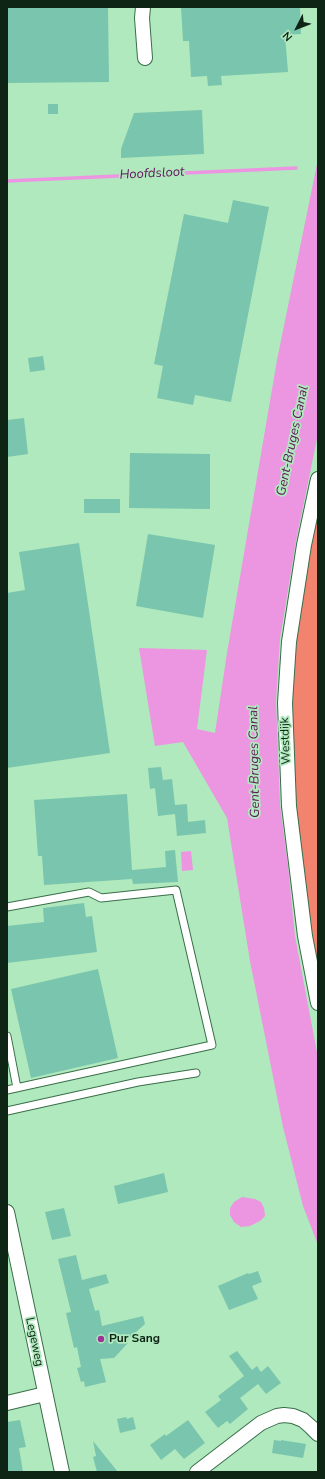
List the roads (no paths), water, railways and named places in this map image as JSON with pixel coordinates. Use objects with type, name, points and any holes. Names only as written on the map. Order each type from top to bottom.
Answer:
[{"type":"street","points":[[143,7],[142,18],[145,58]]},
{"type":"street","name":"Westdijk","points":[[318,479],[304,545],[289,642],[285,703],[289,806],[305,936],[318,1003]]},
{"type":"street","name":"Legeweg","points":[[7,1212],[62,1472]]},
{"type":"street","points":[[7,1403],[45,1394]]},
{"type":"street","points":[[197,1472],[261,1423],[277,1416],[293,1416],[303,1420],[318,1434]]},
{"type":"lane","points":[[7,907],[89,892],[101,898],[176,890],[212,1045],[7,1090]]},
{"type":"lane","points":[[7,1036],[17,1088]]},
{"type":"lane","points":[[7,1111],[138,1082],[196,1073]]},
{"type":"water","name":"Gent-Bruges Canal","points":[[318,159],[318,434],[296,541],[280,639],[276,701],[280,805],[295,936],[318,1058],[318,1245],[303,1206],[283,1127],[250,961],[227,818],[183,742],[155,746],[139,648],[207,650],[197,729],[215,733],[227,653],[277,360]]},
{"type":"water","points":[[191,851],[193,870],[182,871],[181,852]]},
{"type":"water","points":[[242,1197],[255,1199],[261,1202],[264,1208],[265,1216],[260,1221],[250,1226],[241,1227],[234,1222],[230,1215],[230,1208],[234,1202]]},
{"type":"waterway","name":"Hoofdsloot","points":[[7,181],[296,168]]},
{"type":"place","name":"Pur Sang","points":[[101,1339]]}]
